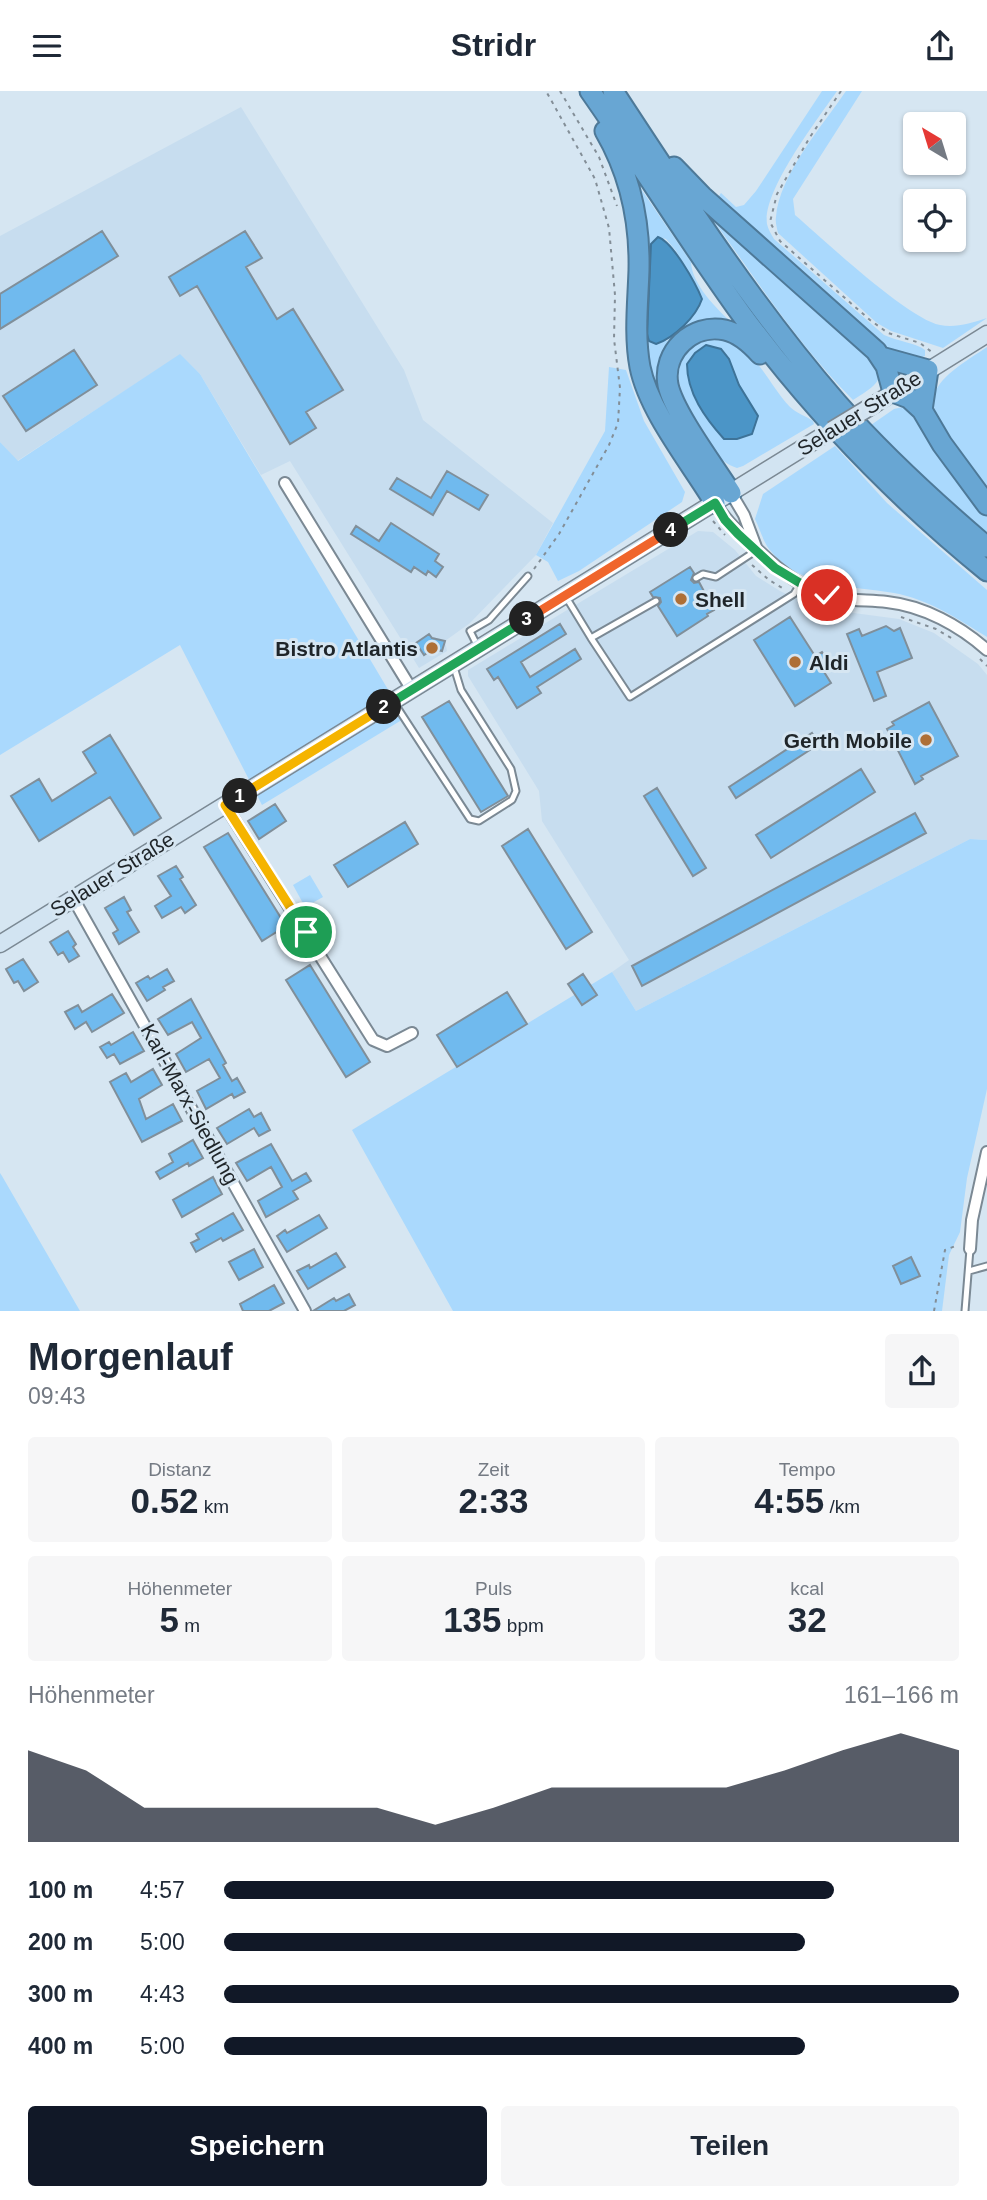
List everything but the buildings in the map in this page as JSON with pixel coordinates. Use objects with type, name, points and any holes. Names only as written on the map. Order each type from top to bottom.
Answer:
[{"type":"highway","points":[[590,91],[705,264],[798,386],[868,463],[987,571]]},
{"type":"highway","points":[[590,91],[596,116],[624,170],[636,214],[639,249],[637,338],[644,382],[658,411],[723,498]]},
{"type":"highway","points":[[613,91],[764,313],[829,393],[921,489],[987,547]]},
{"type":"highway","points":[[636,125],[656,143],[702,196],[881,357],[893,392],[909,398],[922,410],[942,444],[987,505]]},
{"type":"highway","points":[[723,498],[674,402],[667,377],[673,353],[683,341],[699,331],[726,330],[743,338],[781,377],[798,386]]},
{"type":"highway","points":[[881,357],[932,363],[922,410]]},
{"type":"main road","name":"Selauer Straße","points":[[0,944],[807,446],[893,392],[932,363],[987,334]]},
{"type":"street","points":[[285,483],[412,690]]},
{"type":"street","points":[[723,498],[725,520],[775,568],[800,583],[839,598],[889,602],[916,609],[954,626],[987,650]]},
{"type":"street","points":[[723,498],[744,515],[757,549]]},
{"type":"street","points":[[225,805],[373,1040],[387,1046],[412,1033]]},
{"type":"street","name":"Karl-Marx-Siedlung","points":[[74,898],[305,1311]]},
{"type":"street","points":[[971,1244],[972,1220],[987,1152]]},
{"type":"lane","points":[[696,578],[703,574],[716,577],[757,549]]},
{"type":"lane","points":[[478,649],[470,631],[489,620],[528,576]]},
{"type":"lane","points":[[565,596],[631,697],[794,594],[800,583]]},
{"type":"lane","points":[[591,638],[656,601]]},
{"type":"lane","points":[[393,701],[465,813],[470,819],[479,821],[512,800],[516,791],[511,769],[461,689],[453,664]]},
{"type":"lane","points":[[965,1311],[971,1244]]},
{"type":"lane","points":[[969,1271],[987,1266]]},
{"type":"path","points":[[528,576],[559,534],[608,445],[618,423],[620,407],[609,228],[595,179],[546,91]]},
{"type":"path","points":[[841,91],[777,194],[770,222],[780,241],[870,320],[888,333],[920,344],[932,363]]},
{"type":"path","points":[[933,1311],[945,1250],[971,1244]]},
{"type":"shaded area","points":[[822,91],[837,91],[782,175],[768,210],[768,228],[774,239],[884,335],[925,350],[925,356],[920,358],[885,350],[716,200],[721,193],[736,207],[744,205]]},
{"type":"shaded area","points":[[846,91],[862,91],[793,199],[795,215],[866,277],[926,320],[952,326],[987,318],[943,348],[891,331],[877,323],[778,233],[776,217],[785,184],[804,151]]},
{"type":"shaded area","points":[[241,107],[404,370],[423,420],[553,523],[536,555],[470,623],[445,641],[447,651],[419,668],[290,461],[261,475],[200,374],[180,355],[17,461],[0,442],[0,236]]},
{"type":"shaded area","points":[[637,183],[691,262],[692,271],[701,288],[733,324],[674,340],[671,412],[657,392],[646,350],[648,266],[642,203]],"holes":[[[658,237],[666,239],[698,289],[700,307],[667,341],[647,334],[651,244]]]},
{"type":"shaded area","points":[[708,213],[858,345],[878,369],[878,381],[873,386],[853,400],[795,333]]},
{"type":"shaded area","points":[[658,237],[677,255],[702,299],[684,326],[656,344],[649,341],[647,334],[651,244]]},
{"type":"shaded area","points":[[716,337],[729,340],[740,347],[750,355],[790,407],[814,424],[743,466],[737,468],[723,461],[705,438],[684,398],[680,384],[680,359],[686,349]],"holes":[[[729,359],[739,385],[757,416],[753,434],[737,439],[724,439],[712,426],[690,388]]]},
{"type":"shaded area","points":[[706,345],[721,349],[729,359],[739,385],[758,416],[752,434],[737,439],[724,439],[698,405],[690,385],[687,364],[695,353]]},
{"type":"shaded area","points":[[987,347],[987,489],[952,444],[933,405],[934,395],[943,380]]},
{"type":"shaded area","points":[[180,354],[200,374],[405,718],[262,805],[180,645],[0,755],[0,442],[18,461]]},
{"type":"shaded area","points":[[609,367],[626,370],[644,421],[685,492],[682,502],[579,571],[558,581],[548,562],[536,555],[605,431]]},
{"type":"shaded area","points":[[903,407],[913,413],[987,516],[987,534],[923,477],[871,425],[894,409]]},
{"type":"shaded area","points":[[835,446],[887,503],[987,590],[987,637],[919,600],[894,593],[827,583],[795,572],[769,549],[755,519],[763,494]]},
{"type":"shaded area","points":[[698,531],[713,532],[735,550],[756,576],[780,591],[816,608],[899,619],[934,633],[978,664],[987,675],[987,840],[970,839],[636,1011],[612,972],[629,960],[542,821],[539,791],[468,676],[468,670]]},
{"type":"shaded area","points":[[970,839],[987,840],[987,1089],[967,1178],[960,1232],[949,1255],[942,1311],[453,1311],[352,1130],[612,972],[636,1011]]},
{"type":"shaded area","points":[[310,875],[323,897],[305,907],[293,885]]},
{"type":"shaded area","points":[[0,1173],[2,1176],[80,1311],[0,1311]]},
{"type":"place","name":"Shell","points":[[681,599]]},
{"type":"place","name":"Bistro Atlantis","points":[[432,648]]},
{"type":"place","name":"Aldi","points":[[795,662]]},
{"type":"place","name":"Gerth Mobile","points":[[926,740]]},
{"type":"route","points":[[306,932],[225,805],[715,503],[725,520],[775,568],[827,595]]}]
